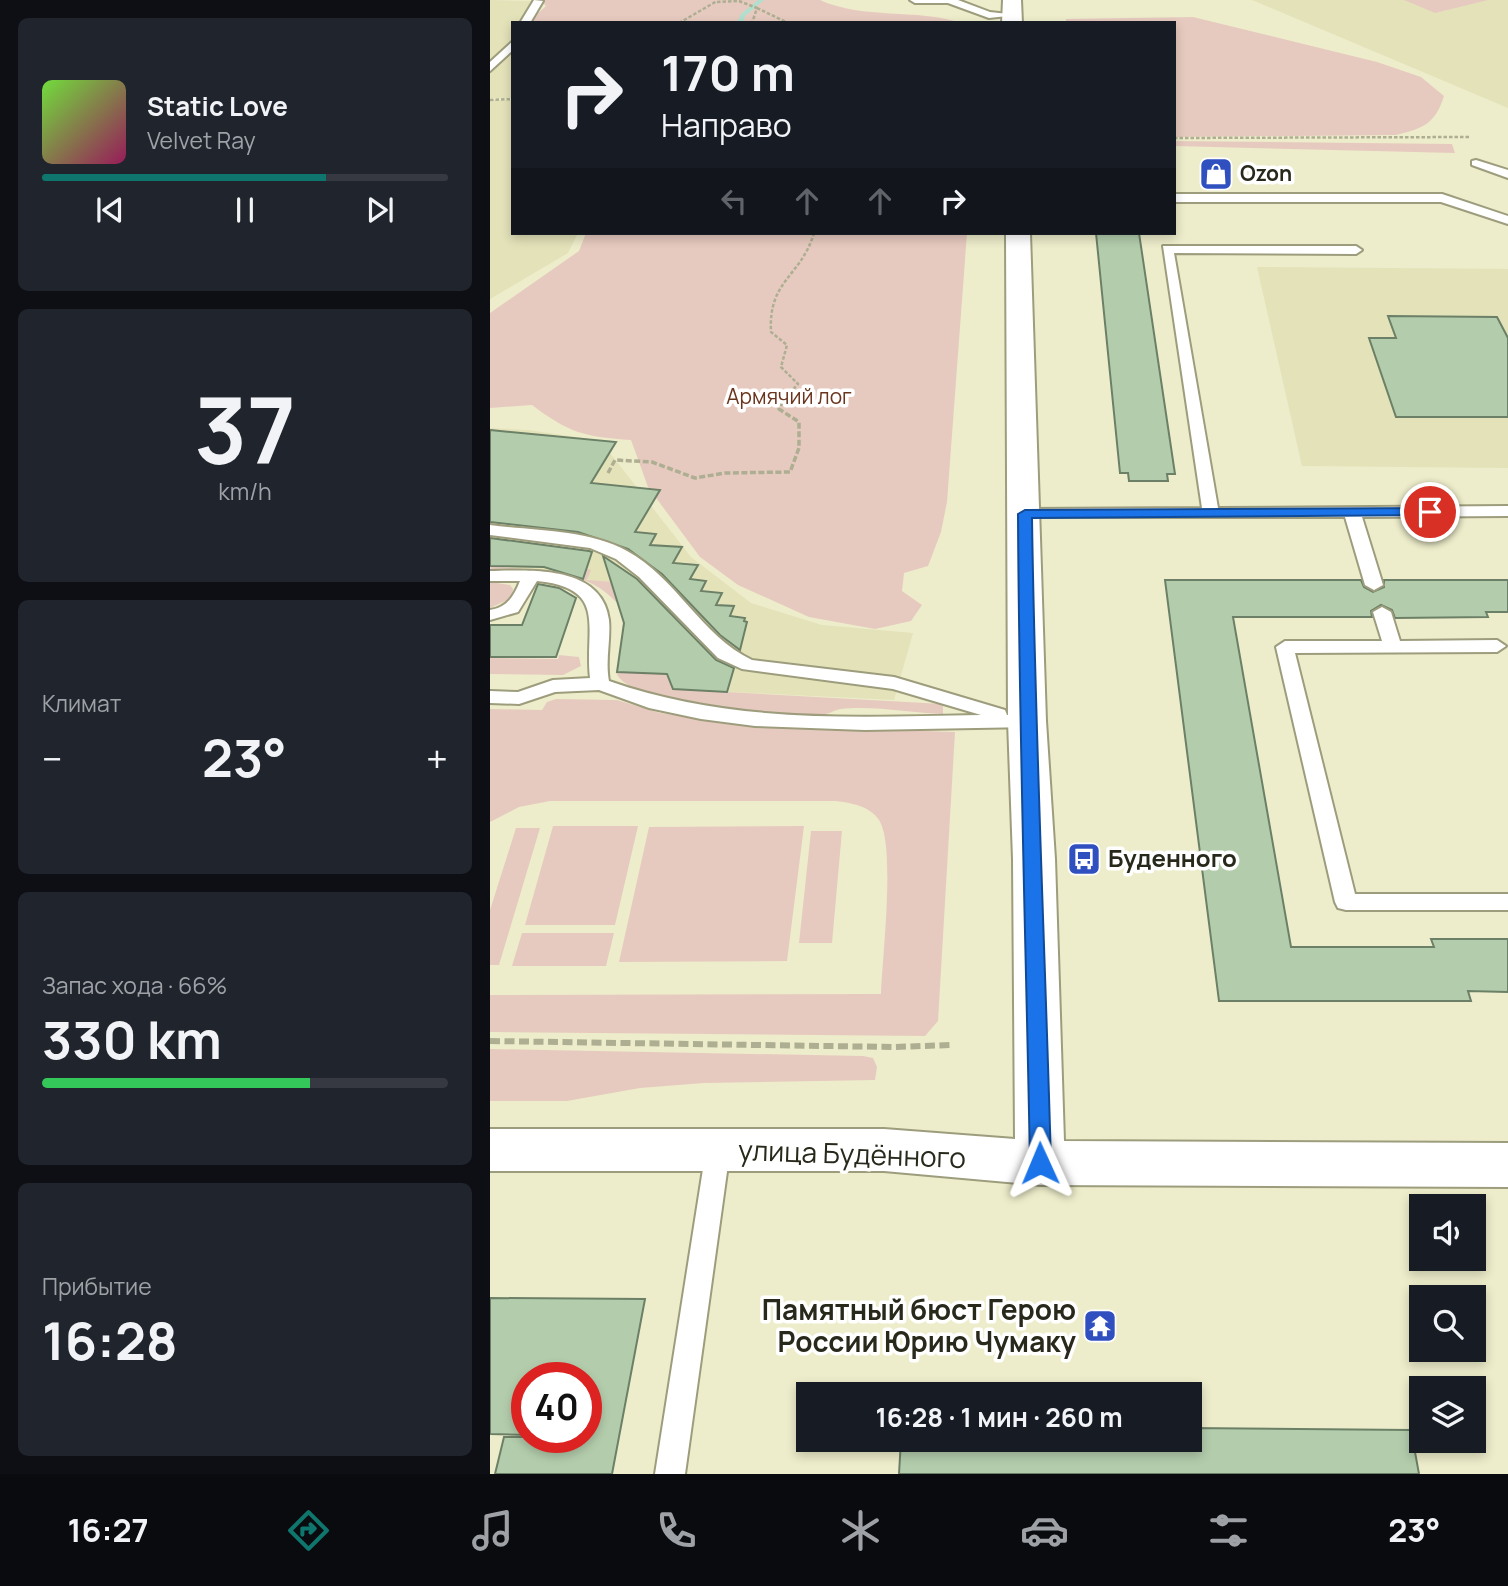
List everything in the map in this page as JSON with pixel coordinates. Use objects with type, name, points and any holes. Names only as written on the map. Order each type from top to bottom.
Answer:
[{"type":"street","points":[[1018,235],[1027,721],[1034,859],[1040,1163]]},
{"type":"street","name":"улица Будённого","points":[[490,1150],[884,1150],[1040,1163],[1508,1165]]},
{"type":"lane","points":[[915,0],[949,0],[989,15],[1012,12]]},
{"type":"lane","points":[[527,21],[538,1]]},
{"type":"lane","points":[[490,68],[511,46]]},
{"type":"lane","points":[[1476,163],[1508,174]]},
{"type":"lane","points":[[1176,198],[1442,198],[1508,220]]},
{"type":"lane","points":[[1211,513],[1167,249],[1356,250]]},
{"type":"lane","points":[[1025,514],[1508,511]]},
{"type":"lane","points":[[1352,512],[1374,585]]},
{"type":"lane","points":[[490,530],[593,543],[622,555],[645,573],[724,654],[748,664],[894,683],[1027,721]]},
{"type":"lane","points":[[490,576],[530,576],[566,581],[587,591],[596,603],[600,617],[597,672],[600,684]]},
{"type":"lane","points":[[490,615],[513,608],[523,597],[530,576]]},
{"type":"lane","points":[[1382,612],[1393,647]]},
{"type":"lane","points":[[1496,646],[1285,647],[1346,902],[1508,902]]},
{"type":"lane","points":[[490,697],[519,698],[553,686],[600,684],[666,707],[720,716],[813,721],[1027,721]]},
{"type":"lane","points":[[670,1474],[718,1150]]},
{"type":"path","points":[[682,21],[717,1],[746,4],[784,21]]},
{"type":"path","points":[[753,21],[756,8]]},
{"type":"path","points":[[490,100],[511,99]]},
{"type":"path","points":[[1176,138],[1469,136]]},
{"type":"path","points":[[608,473],[615,460],[652,462],[695,478],[725,473],[790,472],[796,463],[802,441],[799,422],[779,409],[784,397],[798,384],[781,367],[787,345],[771,332],[768,313],[786,274],[808,257],[814,235]]},
{"type":"path","points":[[490,1041],[892,1047],[951,1045]]},
{"type":"shaded area","points":[[490,0],[538,1],[523,21],[511,21],[511,98],[490,98]]},
{"type":"shaded area","points":[[1252,0],[1508,0],[1508,108]]},
{"type":"shaded area","points":[[490,100],[511,100],[511,235],[577,235],[568,253],[490,299]]},
{"type":"shaded area","points":[[1257,267],[1508,269],[1508,468],[1302,466]]},
{"type":"shaded area","points":[[490,428],[583,438],[610,453],[691,557],[751,603],[822,625],[913,633],[894,700],[673,689],[624,623],[616,602],[619,601],[581,574],[490,566]]},
{"type":"green space","points":[[540,0],[820,0],[854,10],[952,21],[529,21],[546,6]]},
{"type":"green space","points":[[1404,0],[1488,0],[1435,13]]},
{"type":"green space","points":[[1193,17],[1377,62],[1421,77],[1444,96],[1432,119],[1421,127],[1396,135],[1176,137],[1176,21],[1066,19]]},
{"type":"green space","points":[[1176,141],[1452,144],[1455,153],[1176,146]]},
{"type":"green space","name":"Армячий лог","points":[[585,235],[967,235],[947,502],[941,532],[928,566],[904,573],[902,591],[922,605],[911,621],[875,629],[809,617],[738,585],[700,557],[648,487],[631,440],[578,432],[567,428],[532,405],[490,408],[490,313],[579,251]]},
{"type":"green space","points":[[490,566],[581,574],[585,568],[591,570],[587,580],[613,582],[620,601],[616,602],[603,590],[573,576],[541,571],[490,570]]},
{"type":"green space","points":[[490,582],[510,585],[513,589],[512,598],[490,608]]},
{"type":"green space","points":[[651,637],[674,689],[943,704],[943,714],[865,708],[841,709],[820,715],[775,714],[676,702],[648,694],[627,684],[616,672],[648,673],[619,658],[622,640]]},
{"type":"green space","points":[[559,655],[579,657],[581,666],[563,675],[490,674],[490,658],[558,659]]},
{"type":"green space","points":[[556,699],[617,700],[660,713],[746,725],[955,732],[938,1021],[925,1036],[490,1032],[490,995],[881,994],[887,904],[887,853],[879,820],[865,808],[836,801],[550,801],[519,807],[490,822],[490,709],[542,710],[547,702]]},
{"type":"green space","points":[[553,826],[638,826],[615,925],[525,925]]},
{"type":"green space","points":[[804,826],[787,961],[619,962],[649,827]]},
{"type":"green space","points":[[516,828],[540,828],[499,965],[490,965],[490,910]]},
{"type":"green space","points":[[811,831],[842,831],[832,943],[799,943]]},
{"type":"green space","points":[[522,933],[614,933],[606,966],[512,966]]},
{"type":"green space","points":[[490,1049],[863,1056],[873,1058],[877,1067],[875,1080],[704,1083],[640,1088],[567,1101],[490,1101]]},
{"type":"building","points":[[1096,235],[1139,235],[1175,474],[1167,474],[1168,481],[1129,481],[1128,473],[1120,473]]},
{"type":"building","points":[[1388,316],[1497,317],[1508,338],[1508,417],[1396,417],[1369,338],[1396,338]]},
{"type":"building","points":[[490,430],[616,442],[591,483],[660,490],[635,532],[656,534],[650,545],[682,547],[673,563],[698,565],[690,579],[706,581],[701,591],[722,593],[716,605],[734,606],[730,616],[745,618],[744,621],[747,622],[740,650],[720,635],[662,574],[628,549],[578,532],[490,522]]},
{"type":"building","points":[[490,538],[592,552],[583,579],[544,567],[490,566]]},
{"type":"building","points":[[603,556],[637,579],[716,660],[734,668],[727,692],[673,689],[667,674],[617,672],[624,623]]},
{"type":"building","points":[[1165,580],[1361,580],[1364,587],[1373,592],[1384,587],[1384,580],[1508,580],[1508,612],[1486,612],[1488,617],[1395,618],[1392,610],[1381,605],[1371,611],[1372,617],[1233,617],[1291,947],[1434,947],[1431,939],[1508,939],[1508,992],[1468,991],[1471,1001],[1219,1001]]},
{"type":"building","points":[[538,584],[559,588],[576,598],[556,657],[490,657],[490,625],[522,625]]},
{"type":"building","points":[[490,1298],[645,1299],[612,1474],[495,1474],[504,1437],[511,1437],[511,1453],[602,1453],[602,1362],[511,1362],[511,1435],[490,1434]]},
{"type":"building","points":[[1202,1428],[1409,1430],[1409,1453],[1415,1453],[1419,1474],[899,1474],[900,1452],[1202,1452]]},
{"type":"waterway","points":[[741,21],[743,15],[761,0]]},
{"type":"place","name":"Ozon","points":[[1216,174]]},
{"type":"place","name":"Буденного","points":[[1084,859]]},
{"type":"place","name":"Памятный бюст Герою России Юрию Чумаку","points":[[1100,1326]]},
{"type":"route","points":[[1040,1163],[1034,859],[1027,721],[1025,514],[1430,512]]}]
